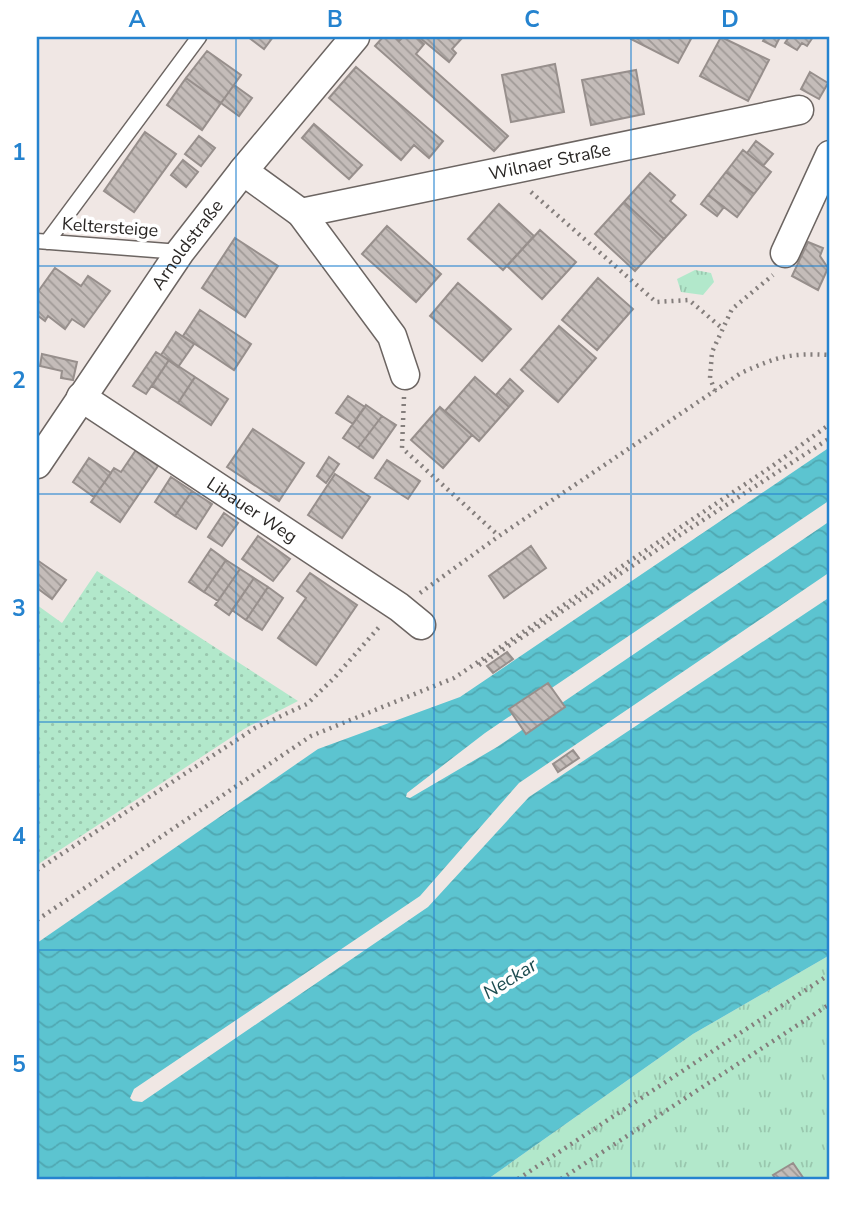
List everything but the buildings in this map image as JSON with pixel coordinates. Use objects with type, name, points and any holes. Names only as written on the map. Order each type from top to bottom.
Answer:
[{"type":"street","name":"Arnoldstraße","points":[[37,464],[180,252],[243,171],[355,37]]},
{"type":"street","name":"Wilnaer Straße","points":[[301,213],[799,110]]},
{"type":"street","points":[[785,253],[830,155]]},
{"type":"street","points":[[243,171],[301,213],[392,336],[405,375]]},
{"type":"street","name":"Libauer Weg","points":[[81,397],[410,616]]},
{"type":"lane","points":[[42,241],[199,37]]},
{"type":"lane","name":"Keltersteige","points":[[42,241],[180,252]]},
{"type":"path","points":[[507,171],[656,302],[689,300],[723,329]]},
{"type":"path","points":[[715,391],[710,378],[712,352],[732,309],[772,276],[785,253]]},
{"type":"path","points":[[37,870],[256,728],[307,704],[499,536],[741,373],[771,359],[794,354],[830,355]]},
{"type":"path","points":[[405,375],[402,448],[499,536]]},
{"type":"path","points":[[37,920],[311,736],[431,689],[472,667],[667,534],[771,467],[830,424]]},
{"type":"path","points":[[472,667],[477,667],[512,645],[830,438]]},
{"type":"path","points":[[518,1179],[830,974]]},
{"type":"path","points":[[561,1179],[830,1004]]},
{"type":"green space","points":[[695,270],[711,273],[714,282],[703,295],[681,292],[677,279]]},
{"type":"green space","points":[[97,571],[298,701],[244,729],[37,865],[37,605],[62,623]]},
{"type":"green space","points":[[830,955],[830,1179],[488,1179],[693,1034]]},
{"type":"water","name":"Neckar","points":[[830,447],[830,500],[485,733],[407,793],[406,797],[410,798],[497,747],[830,521],[830,572],[519,783],[420,896],[134,1089],[130,1098],[142,1102],[428,907],[529,797],[830,597],[830,955],[693,1034],[488,1179],[37,1179],[37,943],[318,749],[460,697]]}]
